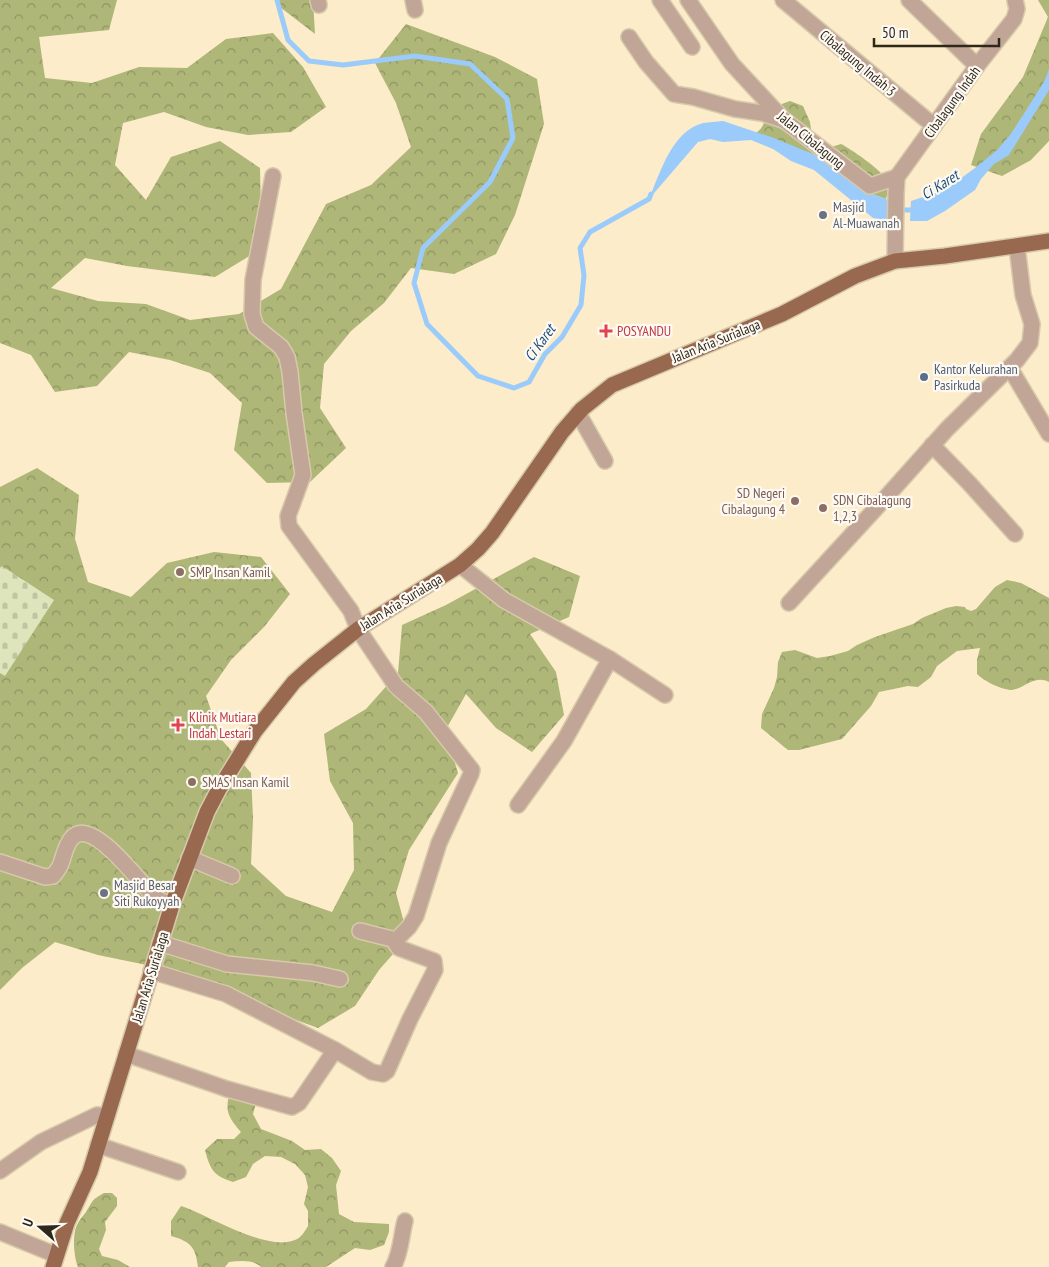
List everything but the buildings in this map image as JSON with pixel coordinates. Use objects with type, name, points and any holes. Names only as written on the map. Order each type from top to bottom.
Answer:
[{"type":"main road","name":"Jalan Aria Surialaga","points":[[56,1264],[67,1222],[90,1172],[172,905],[207,812],[255,731],[294,682],[358,629],[460,565],[492,533],[562,432],[578,413],[601,392],[627,378],[775,317],[855,276],[895,261],[1017,247],[1049,241]]},
{"type":"street","points":[[660,0],[692,47]]},
{"type":"street","name":"Cibalagung Indah 3","points":[[783,0],[934,126]]},
{"type":"street","points":[[909,0],[977,66]]},
{"type":"street","name":"Cibalagung Indah","points":[[897,177],[977,66],[1014,19],[1017,9],[1015,0]]},
{"type":"street","name":"Jalan Cibalagung","points":[[691,1],[732,64],[784,120],[870,186],[897,177]]},
{"type":"street","points":[[629,37],[646,62],[674,94],[693,97],[735,109],[762,113],[784,120]]},
{"type":"street","points":[[273,176],[253,280],[252,314],[256,326],[281,347],[287,357],[290,372],[303,474],[288,516],[289,526],[351,611],[358,629],[396,686],[426,712],[472,770],[439,843],[416,916],[396,940]]},
{"type":"street","points":[[895,261],[897,177]]},
{"type":"street","points":[[788,603],[932,445],[1024,352],[1031,337],[1032,324],[1023,295],[1017,247]]},
{"type":"street","points":[[1010,368],[1049,434]]},
{"type":"street","points":[[578,413],[605,461]]},
{"type":"street","points":[[932,445],[1014,534]]},
{"type":"street","points":[[460,565],[504,600],[610,659],[665,695]]},
{"type":"street","points":[[518,805],[564,741],[610,659]]},
{"type":"street","points":[[0,862],[45,877],[53,876],[60,867],[64,852],[73,837],[79,834],[90,835],[106,845],[156,898],[172,905]]},
{"type":"street","points":[[189,858],[232,876]]},
{"type":"street","points":[[360,931],[396,940]]},
{"type":"street","points":[[151,971],[226,994],[378,1074],[383,1074],[387,1071],[410,1019],[435,970],[434,961],[400,948],[396,944],[396,940]]},
{"type":"street","points":[[160,943],[227,964],[313,973],[340,979]]},
{"type":"street","points":[[126,1054],[227,1089],[292,1107],[299,1103],[335,1050]]},
{"type":"street","points":[[0,1171],[41,1142],[97,1115],[107,1116]]},
{"type":"street","points":[[98,1145],[178,1172]]},
{"type":"street","points":[[394,1267],[398,1258],[405,1221]]},
{"type":"street","points":[[0,1232],[56,1264]]},
{"type":"green space","points":[[0,0],[117,0],[109,30],[39,37],[45,78],[92,83],[139,67],[187,68],[226,39],[273,33],[303,67],[326,107],[291,132],[248,135],[206,127],[164,112],[123,123],[115,165],[146,200],[171,157],[220,141],[260,168],[261,213],[251,255],[215,277],[127,266],[85,258],[51,288],[98,301],[146,304],[190,320],[239,314],[281,289],[326,204],[371,185],[411,147],[396,103],[375,63],[406,24],[495,57],[537,79],[544,124],[515,215],[496,254],[454,274],[411,268],[384,303],[351,331],[324,364],[320,408],[346,448],[310,482],[267,483],[234,450],[242,403],[210,373],[170,360],[129,352],[97,386],[55,392],[31,355],[0,343]]},
{"type":"green space","points":[[276,0],[313,0],[315,34],[280,7]]},
{"type":"green space","points":[[1038,0],[1049,0],[1049,141],[1031,160],[1002,176],[971,165],[981,134],[1023,77],[1048,17]]},
{"type":"green space","points":[[790,101],[803,106],[810,122],[812,137],[828,148],[841,144],[883,175],[888,183],[886,199],[863,191],[815,155],[756,133],[762,128],[771,111]]},
{"type":"green space","points":[[37,468],[79,495],[75,539],[88,582],[131,597],[167,563],[214,552],[261,557],[290,594],[264,627],[231,660],[206,696],[221,739],[251,773],[253,819],[251,864],[286,896],[332,912],[354,870],[353,823],[330,781],[324,734],[366,709],[398,673],[402,625],[446,605],[534,557],[580,576],[569,617],[530,634],[556,672],[564,715],[532,752],[496,728],[466,694],[445,731],[458,773],[409,850],[396,893],[408,937],[379,970],[355,1006],[318,1028],[142,964],[98,955],[55,942],[22,968],[0,990],[0,487]]},
{"type":"green space","points":[[2,566],[54,600],[5,676],[0,673],[0,568]]},
{"type":"green space","points":[[1007,580],[1021,583],[1049,598],[1049,682],[1044,680],[1034,681],[1012,690],[998,687],[977,674],[977,660],[980,648],[957,651],[937,666],[931,677],[918,687],[908,686],[879,692],[871,706],[842,739],[799,750],[788,750],[761,728],[762,714],[774,688],[778,662],[782,652],[795,650],[817,658],[848,651],[875,637],[913,624],[946,608],[956,606],[965,607],[971,611],[976,609],[995,587]]},
{"type":"green space","points":[[230,1093],[257,1100],[253,1114],[261,1129],[292,1141],[305,1150],[321,1149],[332,1158],[341,1171],[336,1185],[339,1214],[354,1222],[389,1224],[389,1232],[384,1245],[370,1250],[355,1248],[326,1267],[261,1267],[254,1263],[242,1261],[229,1262],[225,1267],[198,1267],[196,1254],[191,1246],[183,1240],[171,1236],[171,1221],[181,1206],[238,1231],[269,1241],[283,1242],[295,1240],[301,1236],[308,1226],[308,1211],[304,1204],[308,1187],[305,1175],[295,1164],[281,1157],[265,1156],[253,1164],[246,1177],[233,1182],[217,1175],[211,1167],[205,1150],[217,1139],[234,1139],[241,1132],[233,1123],[229,1114],[228,1099]]},
{"type":"green space","points":[[104,1193],[112,1193],[117,1198],[117,1206],[105,1222],[106,1230],[99,1249],[102,1256],[118,1260],[130,1267],[78,1267],[74,1246],[75,1229],[93,1201]]},
{"type":"water","points":[[1049,69],[1049,90],[1009,155],[994,164],[981,179],[975,190],[945,211],[927,221],[910,221],[911,201],[945,190],[997,150],[1010,135],[1025,112],[1045,80]]},
{"type":"water","points":[[723,121],[774,138],[815,155],[863,191],[892,201],[892,218],[884,220],[873,218],[814,170],[791,161],[773,149],[751,140],[723,142],[710,139],[698,142],[649,199],[668,154],[683,135],[692,127],[703,123]]},
{"type":"waterway","name":"Ci Karet","points":[[277,0],[288,40],[309,61],[343,65],[415,56],[470,64],[507,99],[513,138],[490,182],[423,248],[414,283],[427,324],[478,376],[514,388],[529,382],[545,354],[562,337],[581,305],[584,275],[580,248],[590,232],[649,199],[651,194]]},
{"type":"waterway","name":"Ci Karet","points":[[896,210],[915,210]]},
{"type":"place","name":"Masjid Al-Muawanah","points":[[823,215]]},
{"type":"place","name":"POSYANDU","points":[[606,331]]},
{"type":"place","name":"Kantor Kelurahan Pasirkuda","points":[[924,377]]},
{"type":"place","name":"SD Negeri Cibalagung 4","points":[[795,501]]},
{"type":"place","name":"SDN Cibalagung 1,2,3","points":[[823,508]]},
{"type":"place","name":"SMP Insan Kamil","points":[[180,572]]},
{"type":"place","name":"Klinik Mutiara Indah Lestari","points":[[178,725]]},
{"type":"place","name":"SMAS Insan Kamil","points":[[192,782]]},
{"type":"place","name":"Masjid Besar Siti Rukoyyah","points":[[104,893]]}]
